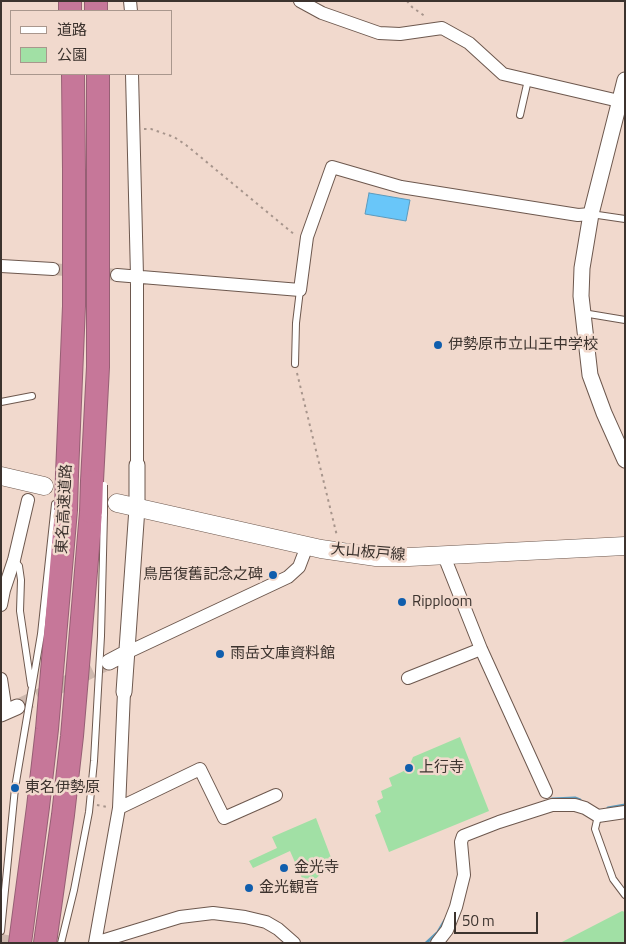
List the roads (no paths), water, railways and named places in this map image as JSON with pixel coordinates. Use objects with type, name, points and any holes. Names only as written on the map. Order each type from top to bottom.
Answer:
[{"type":"highway","name":"東名高速道路","points":[[20,943],[47,729],[55,499],[67,474],[73,357],[73,75]]},
{"type":"highway","name":"東名高速道路","points":[[45,943],[70,746],[104,510],[100,480],[98,367],[98,75]]},
{"type":"main road","points":[[1,476],[55,499]]},
{"type":"main road","name":"大山板戸線","points":[[104,510],[137,508],[341,553],[376,557],[444,556],[625,546]]},
{"type":"street","points":[[300,1],[322,12],[379,33],[400,34],[442,28],[469,43],[503,74],[622,100]]},
{"type":"street","points":[[132,75],[137,276],[137,508],[114,807],[95,943],[180,917],[213,914],[246,917],[266,922],[294,943]]},
{"type":"street","points":[[625,80],[622,100],[591,214],[582,268],[582,313],[590,375],[604,414],[625,460]]},
{"type":"street","points":[[118,275],[300,290],[307,237],[332,167],[401,187],[578,215],[591,214]]},
{"type":"street","points":[[1,266],[53,269]]},
{"type":"street","points":[[1,605],[28,500]]},
{"type":"street","points":[[109,662],[288,577],[299,566],[307,546]]},
{"type":"street","points":[[444,556],[481,649],[550,800]]},
{"type":"street","points":[[408,678],[481,649]]},
{"type":"street","points":[[1,679],[8,711]]},
{"type":"street","points":[[114,807],[200,769],[224,818],[276,795]]},
{"type":"street","points":[[437,943],[447,930],[456,907],[464,874],[461,842],[463,836],[550,800],[586,808],[598,816],[625,812]]},
{"type":"lane","points":[[520,115],[528,80]]},
{"type":"lane","points":[[591,214],[625,218]]},
{"type":"lane","points":[[295,364],[296,323],[300,290]]},
{"type":"lane","points":[[582,313],[625,320]]},
{"type":"lane","points":[[61,429],[73,357]]},
{"type":"lane","points":[[98,367],[102,436]]},
{"type":"lane","points":[[1,402],[32,396]]},
{"type":"lane","points":[[1,931],[15,788],[41,634],[55,499]]},
{"type":"lane","points":[[61,943],[84,839],[90,795],[101,636],[104,510]]},
{"type":"lane","points":[[14,560],[18,566],[21,580],[20,611],[32,691]]},
{"type":"lane","points":[[598,816],[595,829],[613,879],[625,895]]},
{"type":"water","points":[[369,193],[410,200],[406,221],[365,214]]},
{"type":"waterway","points":[[552,799],[575,798],[580,800]]},
{"type":"waterway","points":[[608,808],[625,805]]},
{"type":"waterway","points":[[426,943],[438,932],[445,920]]},
{"type":"tunnel","points":[[53,269],[117,275]]},
{"type":"tunnel","points":[[17,707],[109,662]]},
{"type":"tunnel","points":[[1,940],[17,943]]},
{"type":"place","name":"伊勢原市立山王中学校","points":[[438,345]]},
{"type":"place","name":"鳥居復舊記念之碑","points":[[273,575]]},
{"type":"place","name":"Ripploom","points":[[402,602]]},
{"type":"place","name":"雨岳文庫資料館","points":[[220,654]]},
{"type":"place","name":"上行寺","points":[[409,768]]},
{"type":"place","name":"東名伊勢原","points":[[15,788]]},
{"type":"place","name":"金光寺","points":[[284,868]]},
{"type":"place","name":"金光観音","points":[[249,888]]}]
